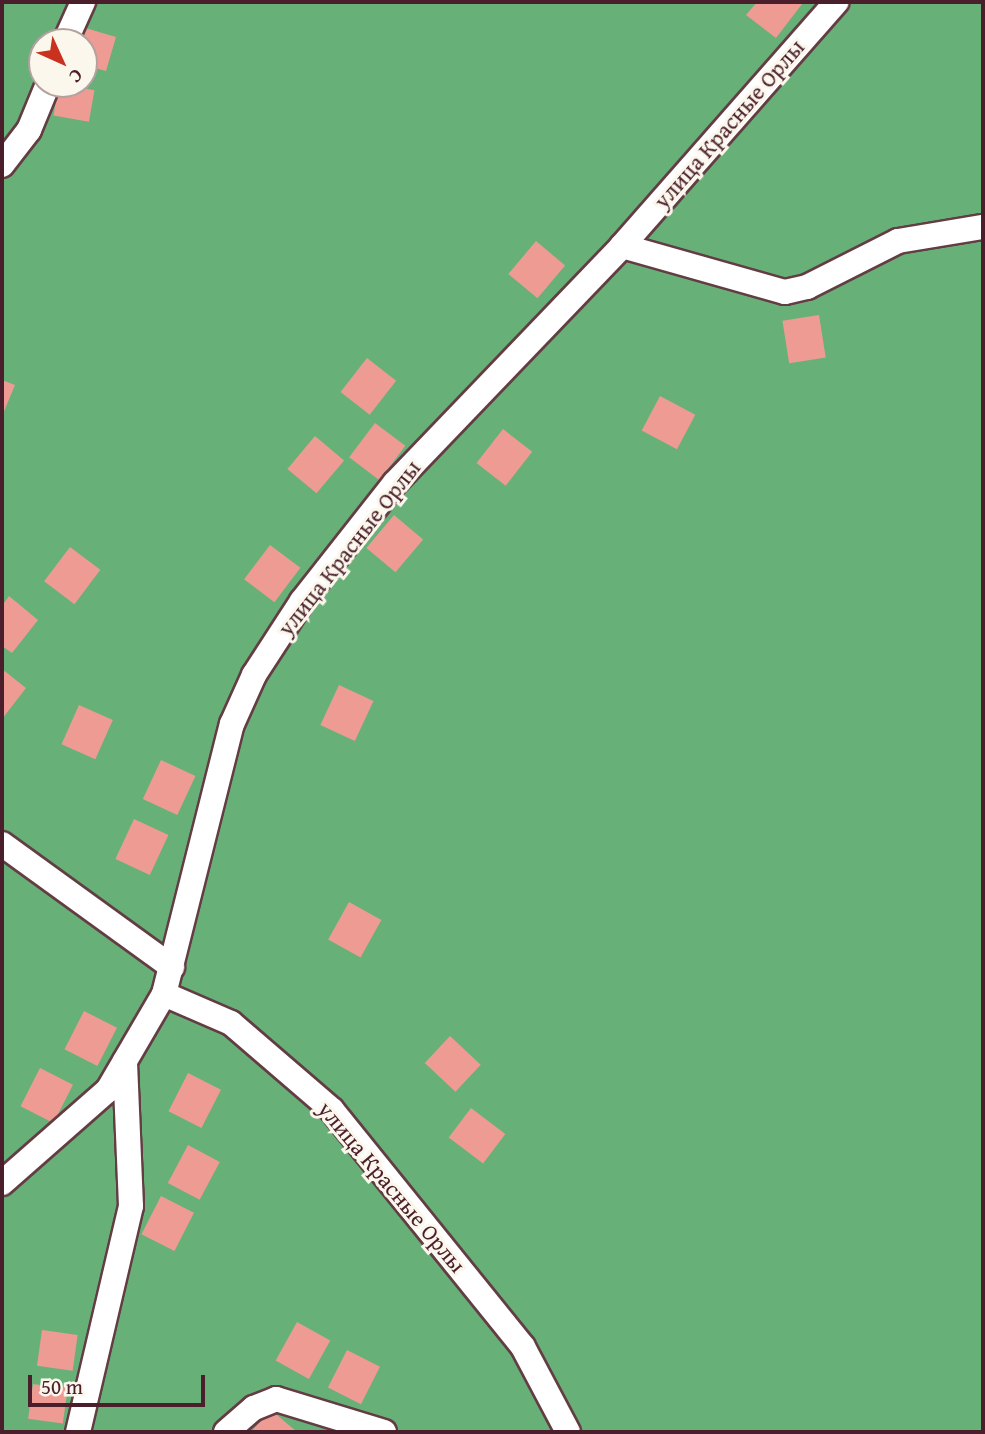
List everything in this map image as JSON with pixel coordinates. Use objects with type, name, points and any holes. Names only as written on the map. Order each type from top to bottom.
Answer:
[{"type":"street","points":[[71,28],[83,2]]},
{"type":"street","name":"улица Красные Орлы","points":[[2,1183],[108,1090],[164,994],[232,724],[254,675],[302,601],[395,483],[622,246],[835,2]]},
{"type":"street","points":[[2,165],[29,130],[42,98]]},
{"type":"street","points":[[622,246],[785,292],[807,287],[898,241],[983,227]]},
{"type":"street","points":[[2,844],[172,967]]},
{"type":"street","name":"улица Красные Орлы","points":[[164,994],[232,1023],[332,1110],[523,1347],[568,1432]]},
{"type":"street","points":[[78,1432],[131,1206],[125,1061]]},
{"type":"street","points":[[226,1432],[276,1399],[384,1432]]},
{"type":"green space","points":[[2,2],[983,2],[983,1432],[2,1432]]},
{"type":"building","points":[[757,2],[802,4],[776,38],[746,15]]},
{"type":"building","points":[[98,32],[116,37],[106,71],[98,69]]},
{"type":"building","points":[[57,98],[93,98],[89,122],[53,116]]},
{"type":"building","points":[[536,241],[565,265],[537,298],[508,274]]},
{"type":"building","points":[[819,315],[826,357],[789,363],[782,321]]},
{"type":"building","points":[[367,358],[396,381],[370,415],[341,392]]},
{"type":"building","points":[[2,380],[15,385],[2,416]]},
{"type":"building","points":[[660,396],[695,415],[677,449],[642,430]]},
{"type":"building","points":[[375,423],[405,446],[379,480],[349,457]]},
{"type":"building","points":[[503,429],[532,452],[506,486],[477,463]]},
{"type":"building","points":[[315,436],[344,460],[316,493],[287,469]]},
{"type":"building","points":[[394,515],[423,539],[395,572],[366,548]]},
{"type":"building","points":[[270,545],[300,568],[274,602],[244,579]]},
{"type":"building","points":[[70,547],[100,570],[74,604],[44,581]]},
{"type":"building","points":[[9,596],[38,620],[12,653],[2,646],[2,606]]},
{"type":"building","points":[[2,669],[26,688],[2,719]]},
{"type":"building","points":[[339,685],[373,701],[355,741],[320,725]]},
{"type":"building","points":[[79,705],[113,720],[95,759],[62,744]]},
{"type":"building","points":[[161,760],[195,776],[177,815],[143,799]]},
{"type":"building","points":[[134,819],[168,835],[150,875],[115,859]]},
{"type":"building","points":[[349,902],[381,920],[361,958],[328,940]]},
{"type":"building","points":[[84,1011],[117,1028],[97,1066],[64,1049]]},
{"type":"building","points":[[450,1036],[481,1065],[455,1092],[425,1063]]},
{"type":"building","points":[[40,1068],[73,1085],[53,1123],[20,1106]]},
{"type":"building","points":[[188,1073],[221,1090],[201,1128],[168,1111]]},
{"type":"building","points":[[471,1108],[505,1134],[483,1163],[449,1138]]},
{"type":"building","points":[[188,1145],[220,1162],[200,1200],[168,1183]]},
{"type":"building","points":[[161,1196],[194,1213],[174,1251],[141,1234]]},
{"type":"building","points":[[297,1322],[330,1340],[309,1379],[276,1360]]},
{"type":"building","points":[[42,1330],[78,1335],[73,1371],[37,1366]]},
{"type":"building","points":[[347,1350],[380,1367],[361,1404],[328,1387]]},
{"type":"building","points":[[33,1384],[68,1389],[63,1424],[28,1419]]},
{"type":"building","points":[[271,1410],[297,1432],[251,1432]]}]
